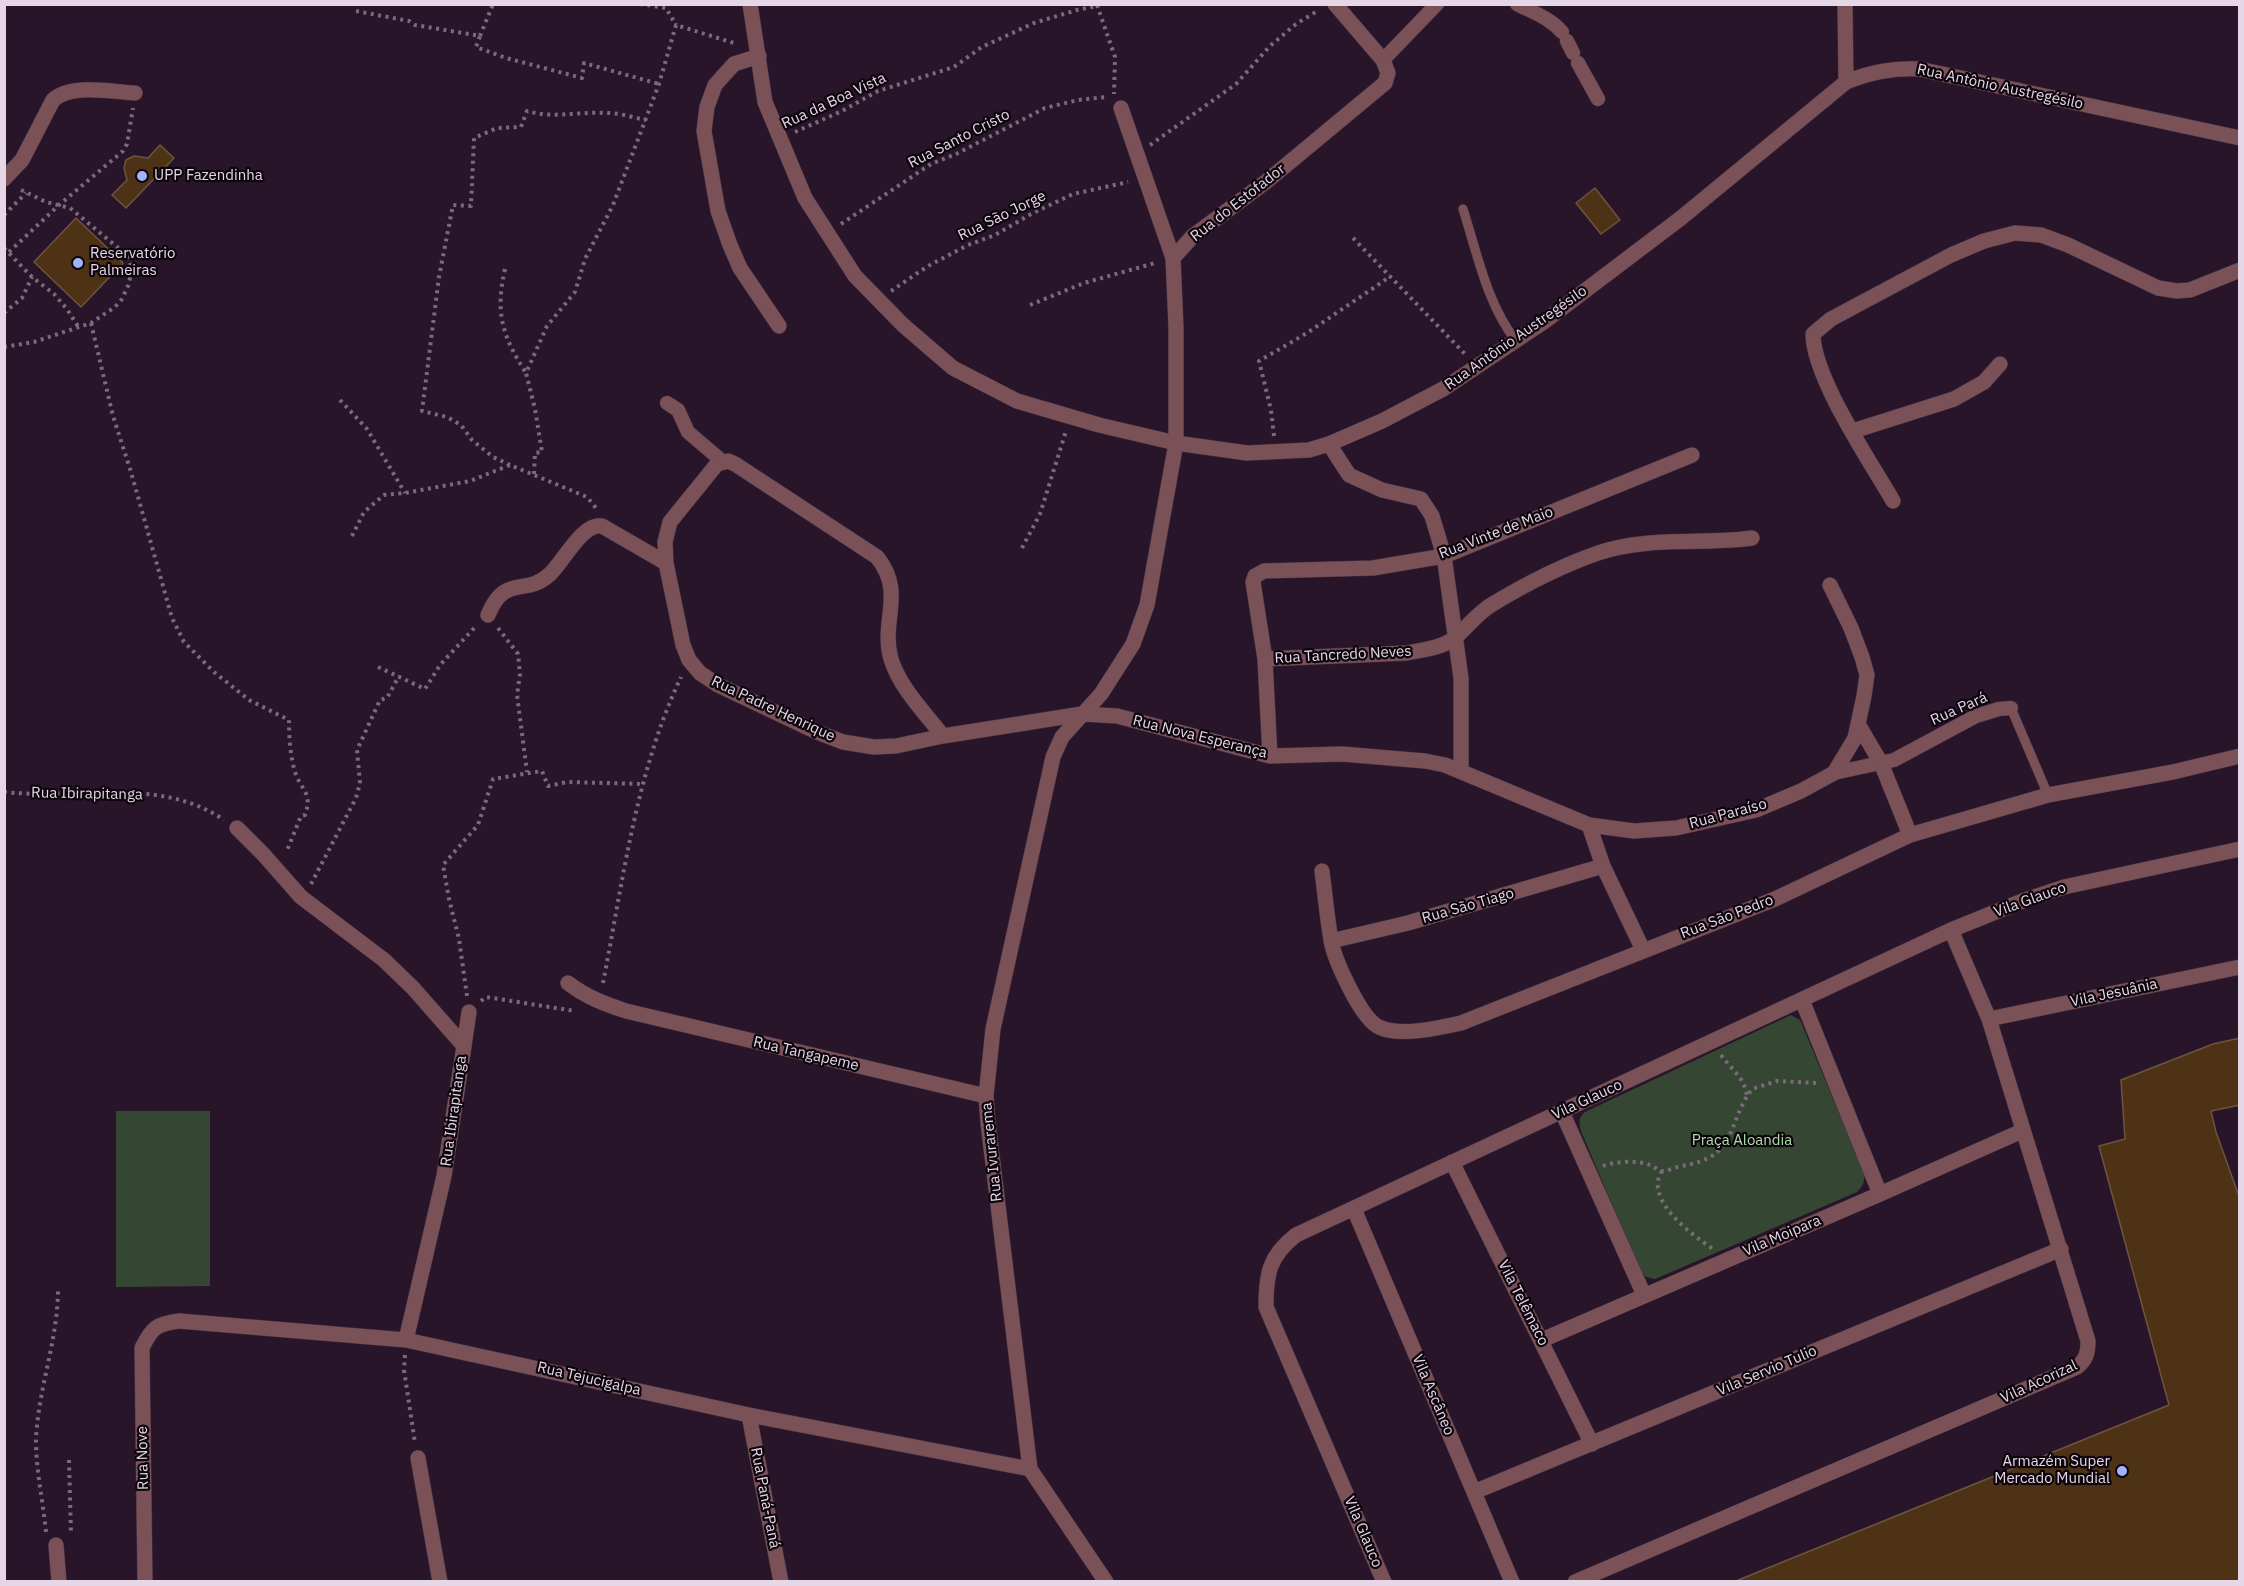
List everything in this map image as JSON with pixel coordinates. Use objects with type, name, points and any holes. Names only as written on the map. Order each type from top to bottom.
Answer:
[{"type":"street","name":"Rua Antônio Austregésilo","points":[[750,4],[765,102],[805,198],[855,276],[903,324],[953,368],[1017,401],[1176,444],[1247,453],[1309,450],[1329,444],[1382,421],[1443,389],[1516,341],[1682,218],[1846,82],[1870,72],[1893,68],[1919,69],[2240,138]]},
{"type":"street","points":[[1328,7],[1385,67],[1437,4]]},
{"type":"street","points":[[1517,4],[1555,24],[1598,99]]},
{"type":"street","points":[[1845,4],[1846,82]]},
{"type":"street","points":[[758,54],[734,64],[716,85],[707,107],[704,131],[718,210],[730,245],[740,268],[778,326]]},
{"type":"street","name":"Rua do Estofador","points":[[1173,258],[1193,236],[1267,181],[1385,82],[1385,67]]},
{"type":"street","points":[[8,182],[50,105],[58,95],[72,90],[135,93]]},
{"type":"street","name":"Rua Ivurarema","points":[[1106,1581],[1030,1469],[986,1096],[993,1029],[1053,757],[1062,736],[1112,679],[1133,644],[1147,606],[1176,444],[1176,328],[1173,258],[1118,102]]},
{"type":"street","points":[[1893,501],[1831,391],[1816,358],[1813,334],[1831,319],[1914,274],[1984,241],[2015,233],[2041,235],[2068,245],[2151,285],[2177,291],[2190,290],[2240,270]]},
{"type":"street","points":[[1853,431],[1954,399],[1984,382],[2000,364]]},
{"type":"street","points":[[667,403],[678,410],[688,432],[722,461],[735,464],[858,544],[882,563],[891,580],[888,643],[891,660],[900,680],[943,736]]},
{"type":"street","points":[[1329,444],[1349,475],[1382,490],[1420,499],[1432,516],[1444,556],[1461,678],[1461,771]]},
{"type":"street","name":"Rua Vinte de Maio","points":[[1265,659],[1253,582],[1256,576],[1264,571],[1373,568],[1444,556],[1692,455]]},
{"type":"street","name":"Rua Padre Henrique","points":[[722,461],[717,464],[670,522],[665,542],[666,563],[683,645],[689,660],[700,674],[718,685],[843,742],[874,747],[896,746],[943,736],[1082,714]]},
{"type":"street","points":[[488,615],[494,601],[505,590],[543,580],[589,527],[596,524],[602,525],[666,563]]},
{"type":"street","name":"Rua Tancredo Neves","points":[[1265,659],[1406,653],[1444,644],[1456,637],[1474,618],[1490,606],[1562,568],[1598,554],[1630,544],[1752,538]]},
{"type":"street","points":[[1830,585],[1851,628],[1867,675],[1855,738],[1834,773]]},
{"type":"street","points":[[1265,659],[1270,756]]},
{"type":"street","name":"Rua Pará","points":[[1834,773],[1894,760],[1976,716],[1998,709],[2011,708]]},
{"type":"street","name":"Rua Nova Esperança","points":[[1082,714],[1118,716],[1270,756],[1342,754],[1425,761],[1461,771]]},
{"type":"street","points":[[1858,724],[1881,763],[1910,835]]},
{"type":"street","name":"Rua São Pedro","points":[[1322,871],[1331,942],[1340,966],[1368,1019],[1379,1027],[1425,1031],[1461,1023],[1774,899],[1910,835],[2048,795],[2173,772],[2240,756]]},
{"type":"street","name":"Rua Paraíso","points":[[1461,771],[1589,825],[1634,831],[1676,828],[1756,810],[1801,791],[1834,773]]},
{"type":"street","points":[[1589,825],[1603,866],[1643,950]]},
{"type":"street","name":"Rua Ibirapitanga","points":[[237,828],[301,897],[384,960],[413,988],[464,1046],[444,1176],[406,1340]]},
{"type":"street","name":"Vila Glauco","points":[[1384,1581],[1266,1307],[1266,1284],[1272,1260],[1283,1245],[1296,1235],[1951,930],[2064,886],[2240,849]]},
{"type":"street","name":"Rua São Tiago","points":[[1331,942],[1408,923],[1603,866]]},
{"type":"street","name":"Vila Acorizal","points":[[1575,1581],[2077,1367],[2084,1361],[2088,1341],[2061,1249],[2022,1131],[1989,1019],[1951,930]]},
{"type":"street","name":"Vila Jesuânia","points":[[1989,1019],[2240,967]]},
{"type":"street","name":"Rua Tangapeme","points":[[568,983],[599,1002],[627,1011],[986,1096]]},
{"type":"street","points":[[1802,1000],[1880,1194]]},
{"type":"street","points":[[464,1046],[469,1012]]},
{"type":"street","points":[[1562,1112],[1644,1295]]},
{"type":"street","name":"Vila Moipara","points":[[1542,1340],[2022,1131]]},
{"type":"street","name":"Vila Telêmaco","points":[[1452,1162],[1592,1444]]},
{"type":"street","name":"Vila Ascâneo","points":[[1354,1209],[1512,1581]]},
{"type":"street","name":"Vila Servio Tulio","points":[[1474,1492],[2061,1249]]},
{"type":"street","name":"Rua Tejucigalpa","points":[[148,1335],[155,1327],[163,1323],[179,1321],[406,1340],[749,1415],[1030,1469]]},
{"type":"street","name":"Rua Nove","points":[[145,1581],[141,1372],[142,1348],[148,1335]]},
{"type":"street","name":"Rua Paná-Paná","points":[[749,1415],[781,1581]]},
{"type":"street","points":[[418,1458],[440,1581]]},
{"type":"street","points":[[56,1545],[59,1581]]},
{"type":"lane","points":[[1463,208],[1492,300],[1504,326],[1516,341]]},
{"type":"lane","name":"Rua Pará","points":[[2011,708],[2048,795]]},
{"type":"path","points":[[493,4],[476,47],[506,58],[582,78],[584,63],[659,84]]},
{"type":"path","points":[[640,4],[666,8],[676,25],[758,54]]},
{"type":"path","points":[[1097,5],[1114,57],[1118,102]]},
{"type":"path","name":"Rua da Boa Vista","points":[[780,139],[842,111],[878,91],[954,67],[982,46],[1034,23],[1097,5]]},
{"type":"path","points":[[1138,154],[1236,84],[1270,46],[1296,24],[1328,7]]},
{"type":"path","points":[[356,11],[409,21],[415,25],[480,36]]},
{"type":"path","points":[[526,374],[547,326],[575,292],[585,258],[612,205],[646,120],[676,25]]},
{"type":"path","name":"Rua Santo Cristo","points":[[826,232],[932,164],[1045,108],[1078,100],[1118,102]]},
{"type":"path","points":[[620,537],[587,497],[493,458],[472,440],[461,425],[447,417],[422,411],[438,286],[453,205],[471,206],[474,138],[497,128],[521,127],[527,111],[561,116],[611,113],[646,120]]},
{"type":"path","points":[[9,252],[59,205],[123,152],[131,124]]},
{"type":"path","name":"Rua São Jorge","points":[[878,300],[928,266],[968,245],[995,235],[1031,214],[1074,194],[1146,178]]},
{"type":"path","points":[[4,347],[34,342],[91,323],[115,307],[122,299],[132,270],[128,256],[70,208],[46,202],[8,182]]},
{"type":"path","points":[[4,215],[26,193]]},
{"type":"path","points":[[1353,238],[1478,367]]},
{"type":"path","points":[[4,248],[54,294],[79,328]]},
{"type":"path","points":[[1030,305],[1084,283],[1173,258]]},
{"type":"path","points":[[505,269],[500,292],[503,326],[513,353],[526,374],[542,452],[535,453],[534,474]]},
{"type":"path","points":[[1276,453],[1271,410],[1259,361],[1307,333],[1391,276]]},
{"type":"path","points":[[4,314],[22,298],[33,277]]},
{"type":"path","points":[[91,323],[113,417],[172,618],[189,648],[214,672],[249,700],[289,720],[290,742],[296,773],[308,792],[308,807],[305,815],[301,816],[279,873]]},
{"type":"path","points":[[340,400],[367,429],[405,493]]},
{"type":"path","points":[[1022,548],[1040,514],[1070,417]]},
{"type":"path","points":[[352,536],[364,512],[384,495],[470,481],[510,465]]},
{"type":"path","points":[[378,667],[425,688],[440,665],[488,615],[518,654],[520,674],[517,695],[527,772]]},
{"type":"path","points":[[599,1002],[644,784],[667,706],[689,660]]},
{"type":"path","points":[[301,897],[320,870],[356,798],[360,783],[357,750],[380,700],[387,698],[399,676]]},
{"type":"path","points":[[469,1012],[459,939],[448,899],[443,865],[478,825],[493,779],[542,771],[548,786],[567,782],[644,784]]},
{"type":"path","name":"Rua Ibirapitanga","points":[[4,792],[46,794],[115,792],[172,798],[208,809],[237,828]]},
{"type":"path","points":[[469,1012],[486,997],[579,1011]]},
{"type":"path","points":[[1713,1041],[1721,1056],[1746,1086],[1747,1096]]},
{"type":"path","points":[[1588,1171],[1623,1162],[1648,1164],[1662,1171],[1693,1164],[1716,1154],[1728,1142],[1752,1089],[1777,1080],[1820,1083],[1835,1081]]},
{"type":"path","points":[[1662,1171],[1658,1177],[1658,1188],[1674,1217],[1687,1231],[1704,1243],[1733,1257]]},
{"type":"path","points":[[58,1288],[58,1309],[36,1438],[38,1480],[48,1541],[56,1545],[71,1536],[69,1460]]},
{"type":"path","points":[[406,1340],[404,1370],[418,1458]]},
{"type":"green space","name":"Praça Aloandia","points":[[1791,1015],[1800,1020],[1864,1172],[1862,1186],[1857,1192],[1655,1279],[1646,1277],[1640,1271],[1581,1131],[1581,1116],[1585,1112]]},
{"type":"green space","points":[[116,1111],[210,1111],[210,1286],[116,1287]]},
{"type":"building","name":"UPP Fazendinha","points":[[160,145],[174,158],[126,208],[112,195],[127,180],[124,168],[126,160],[134,156],[148,158]]},
{"type":"building","points":[[1595,188],[1620,220],[1601,234],[1576,203]]},
{"type":"building","name":"Reservatório Palmeiras","points":[[76,218],[123,263],[81,307],[34,262]]},
{"type":"building","points":[[2240,1038],[2240,1105],[2211,1111],[2216,1132],[2240,1199],[2240,1581],[1736,1581],[2169,1405],[2099,1146],[2125,1139],[2121,1080],[2213,1044]]},
{"type":"place","name":"UPP Fazendinha","points":[[142,176]]},
{"type":"place","name":"Reservatório Palmeiras","points":[[78,263]]},
{"type":"place","name":"Armazém Super Mercado Mundial","points":[[2122,1471]]}]
